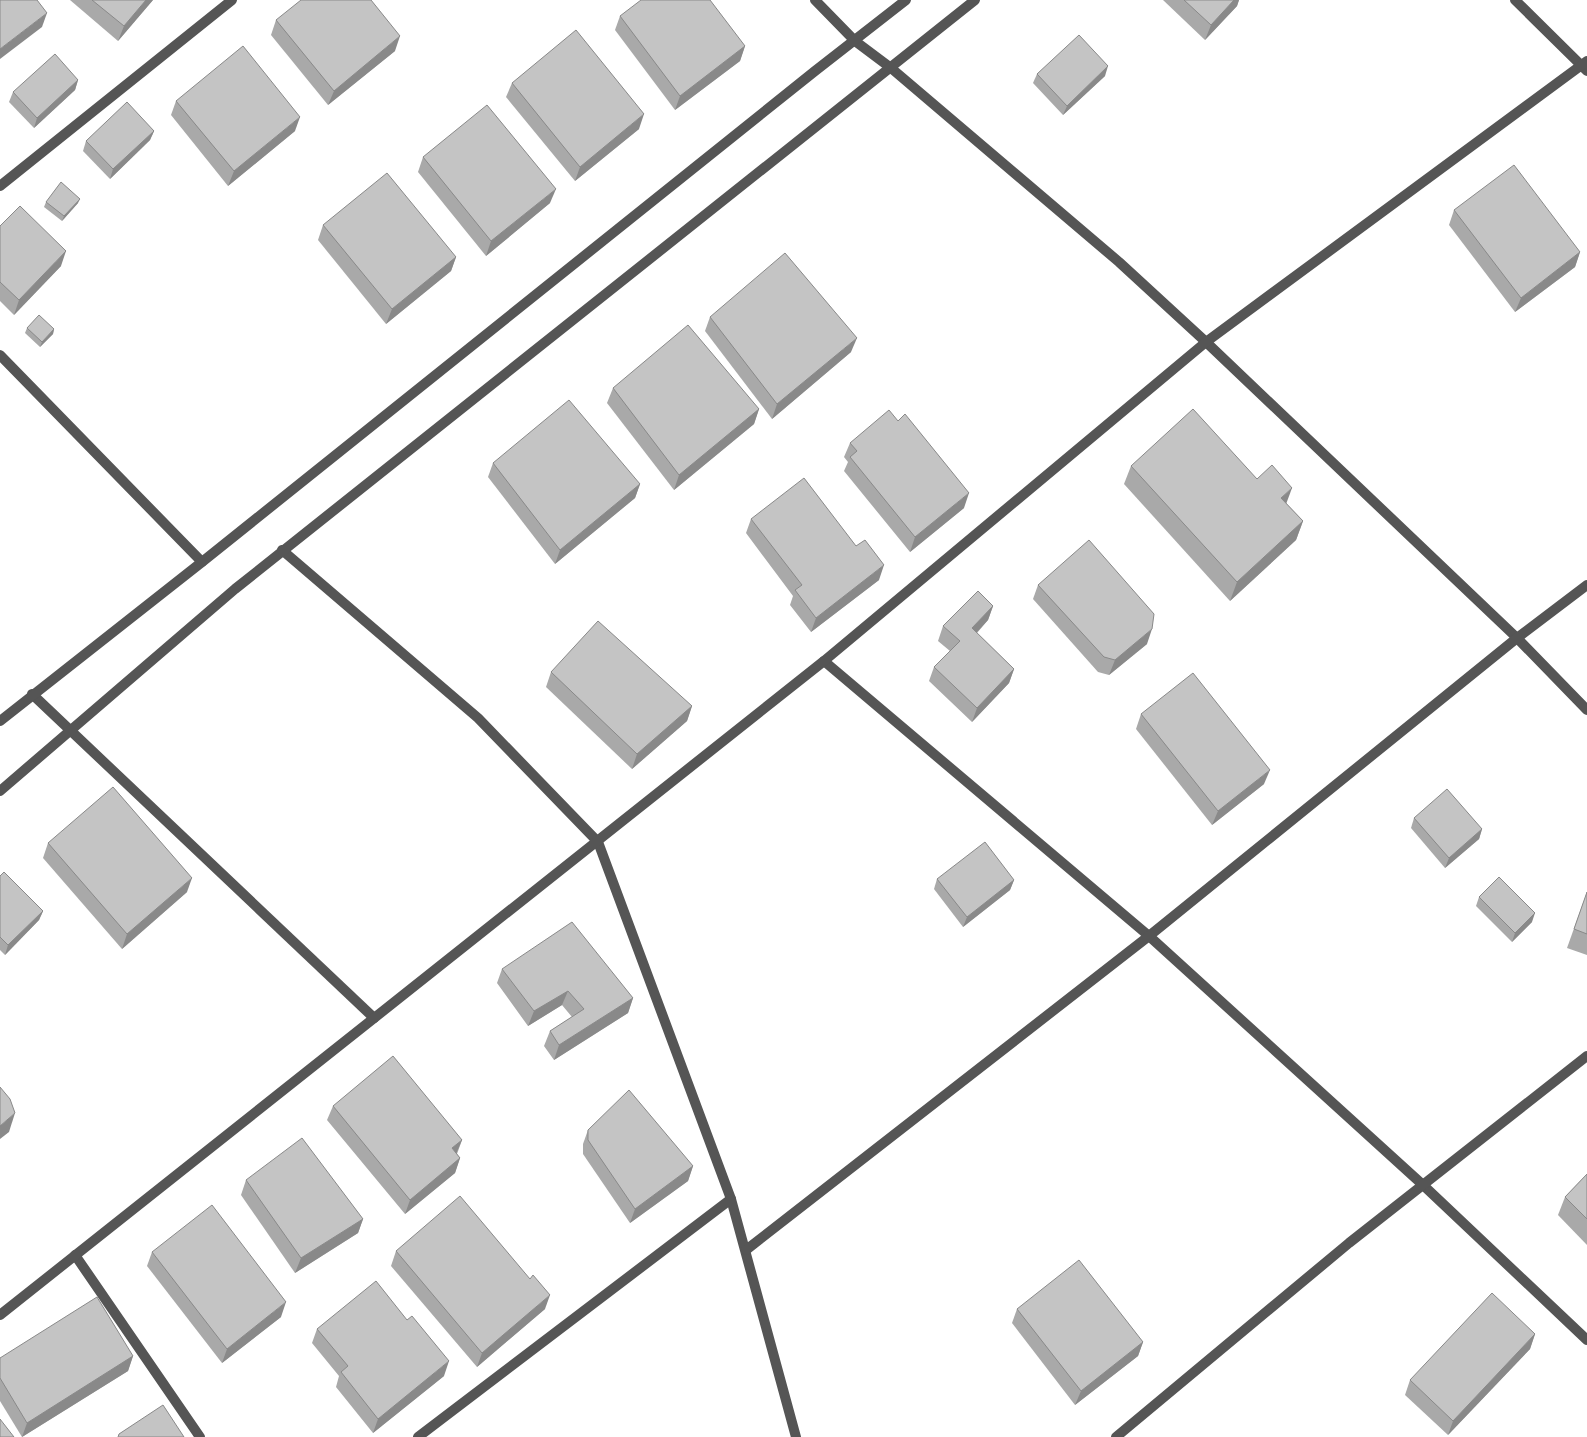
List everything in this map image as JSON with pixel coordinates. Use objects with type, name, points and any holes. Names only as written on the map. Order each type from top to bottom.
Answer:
[{"type":"street","points":[[0,186],[232,0]]},
{"type":"street","points":[[815,0],[855,41],[890,68],[1119,262],[1206,342],[1517,638],[1587,710]]},
{"type":"street","points":[[0,721],[32,694],[202,562],[906,0]]},
{"type":"street","points":[[0,791],[235,588],[974,0]]},
{"type":"street","points":[[0,1315],[598,842],[824,661],[1206,342],[1585,66],[1515,0]]},
{"type":"street","points":[[0,355],[202,562]]},
{"type":"street","points":[[282,550],[478,718],[598,842],[731,1199],[796,1437]]},
{"type":"street","points":[[746,1250],[1149,936],[1517,638],[1587,585]]},
{"type":"street","points":[[824,661],[1149,936],[1423,1185],[1587,1340]]},
{"type":"street","points":[[32,694],[374,1018]]},
{"type":"street","points":[[1116,1437],[1349,1243],[1587,1056]]},
{"type":"street","points":[[418,1437],[731,1199]]},
{"type":"street","points":[[75,1255],[200,1437]]},
{"type":"building","points":[[0,0],[37,0],[47,13],[0,49]]},
{"type":"building","points":[[92,0],[146,0],[124,26]]},
{"type":"building","points":[[301,0],[371,0],[400,36],[334,91],[276,20]]},
{"type":"building","points":[[641,0],[710,0],[745,46],[680,96],[620,16]]},
{"type":"building","points":[[1184,0],[1234,0],[1211,25]]},
{"type":"building","points":[[576,30],[644,114],[580,167],[512,83]]},
{"type":"building","points":[[1079,35],[1108,66],[1067,106],[1037,74]]},
{"type":"building","points":[[243,46],[300,117],[234,171],[176,101]]},
{"type":"building","points":[[55,54],[78,80],[37,118],[13,92]]},
{"type":"building","points":[[127,102],[154,131],[113,169],[86,141]]},
{"type":"building","points":[[487,105],[556,189],[491,241],[423,157]]},
{"type":"building","points":[[1514,165],[1580,252],[1521,298],[1454,210]]},
{"type":"building","points":[[387,173],[456,257],[392,309],[323,225]]},
{"type":"building","points":[[61,182],[80,199],[64,216],[46,202]]},
{"type":"building","points":[[20,206],[66,251],[19,300],[0,282],[0,226]]},
{"type":"building","points":[[785,253],[857,338],[777,404],[710,317]]},
{"type":"building","points":[[39,315],[54,329],[42,342],[27,328]]},
{"type":"building","points":[[688,325],[759,409],[679,475],[613,388]]},
{"type":"building","points":[[569,400],[640,484],[560,550],[493,463]]},
{"type":"building","points":[[1193,409],[1257,479],[1272,465],[1292,488],[1281,498],[1303,521],[1237,582],[1131,466]]},
{"type":"building","points":[[889,410],[898,421],[905,414],[969,493],[915,537],[850,457],[857,451],[850,443]]},
{"type":"building","points":[[804,478],[856,546],[865,540],[884,565],[816,618],[795,590],[802,585],[751,519]]},
{"type":"building","points":[[1089,540],[1154,614],[1152,629],[1115,660],[1104,657],[1038,585]]},
{"type":"building","points":[[978,591],[993,606],[972,628],[1014,669],[977,708],[934,667],[960,641],[943,626]]},
{"type":"building","points":[[598,621],[692,706],[637,754],[551,672]]},
{"type":"building","points":[[1193,673],[1270,770],[1218,811],[1141,714]]},
{"type":"building","points":[[113,787],[192,878],[127,934],[48,843]]},
{"type":"building","points":[[1447,789],[1482,829],[1449,858],[1414,818]]},
{"type":"building","points":[[985,842],[1014,880],[967,917],[937,879]]},
{"type":"building","points":[[4,872],[43,911],[8,945],[0,937],[0,876]]},
{"type":"building","points":[[1499,877],[1535,913],[1515,933],[1479,897]]},
{"type":"building","points":[[1587,892],[1587,934],[1574,929]]},
{"type":"building","points":[[572,922],[633,998],[559,1045],[550,1031],[584,1009],[568,991],[534,1011],[502,969]]},
{"type":"building","points":[[393,1056],[462,1140],[452,1148],[460,1158],[410,1200],[333,1106]]},
{"type":"building","points":[[0,1087],[10,1099],[15,1113],[0,1126]]},
{"type":"building","points":[[629,1090],[693,1166],[635,1209],[588,1140],[588,1130]]},
{"type":"building","points":[[302,1138],[363,1219],[301,1258],[246,1180]]},
{"type":"building","points":[[1587,1174],[1587,1219],[1565,1197]]},
{"type":"building","points":[[460,1196],[530,1279],[533,1275],[550,1295],[482,1353],[396,1251]]},
{"type":"building","points":[[212,1205],[286,1302],[227,1349],[152,1252]]},
{"type":"building","points":[[1079,1260],[1143,1342],[1081,1391],[1017,1309]]},
{"type":"building","points":[[376,1281],[407,1320],[412,1316],[449,1361],[378,1419],[341,1372],[348,1366],[317,1329]]},
{"type":"building","points":[[1492,1293],[1535,1334],[1453,1421],[1410,1380]]},
{"type":"building","points":[[97,1297],[133,1356],[27,1423],[0,1378],[0,1358]]},
{"type":"building","points":[[163,1405],[184,1437],[118,1437],[119,1434]]},
{"type":"building","points":[[0,1419],[14,1437],[0,1437]]}]
